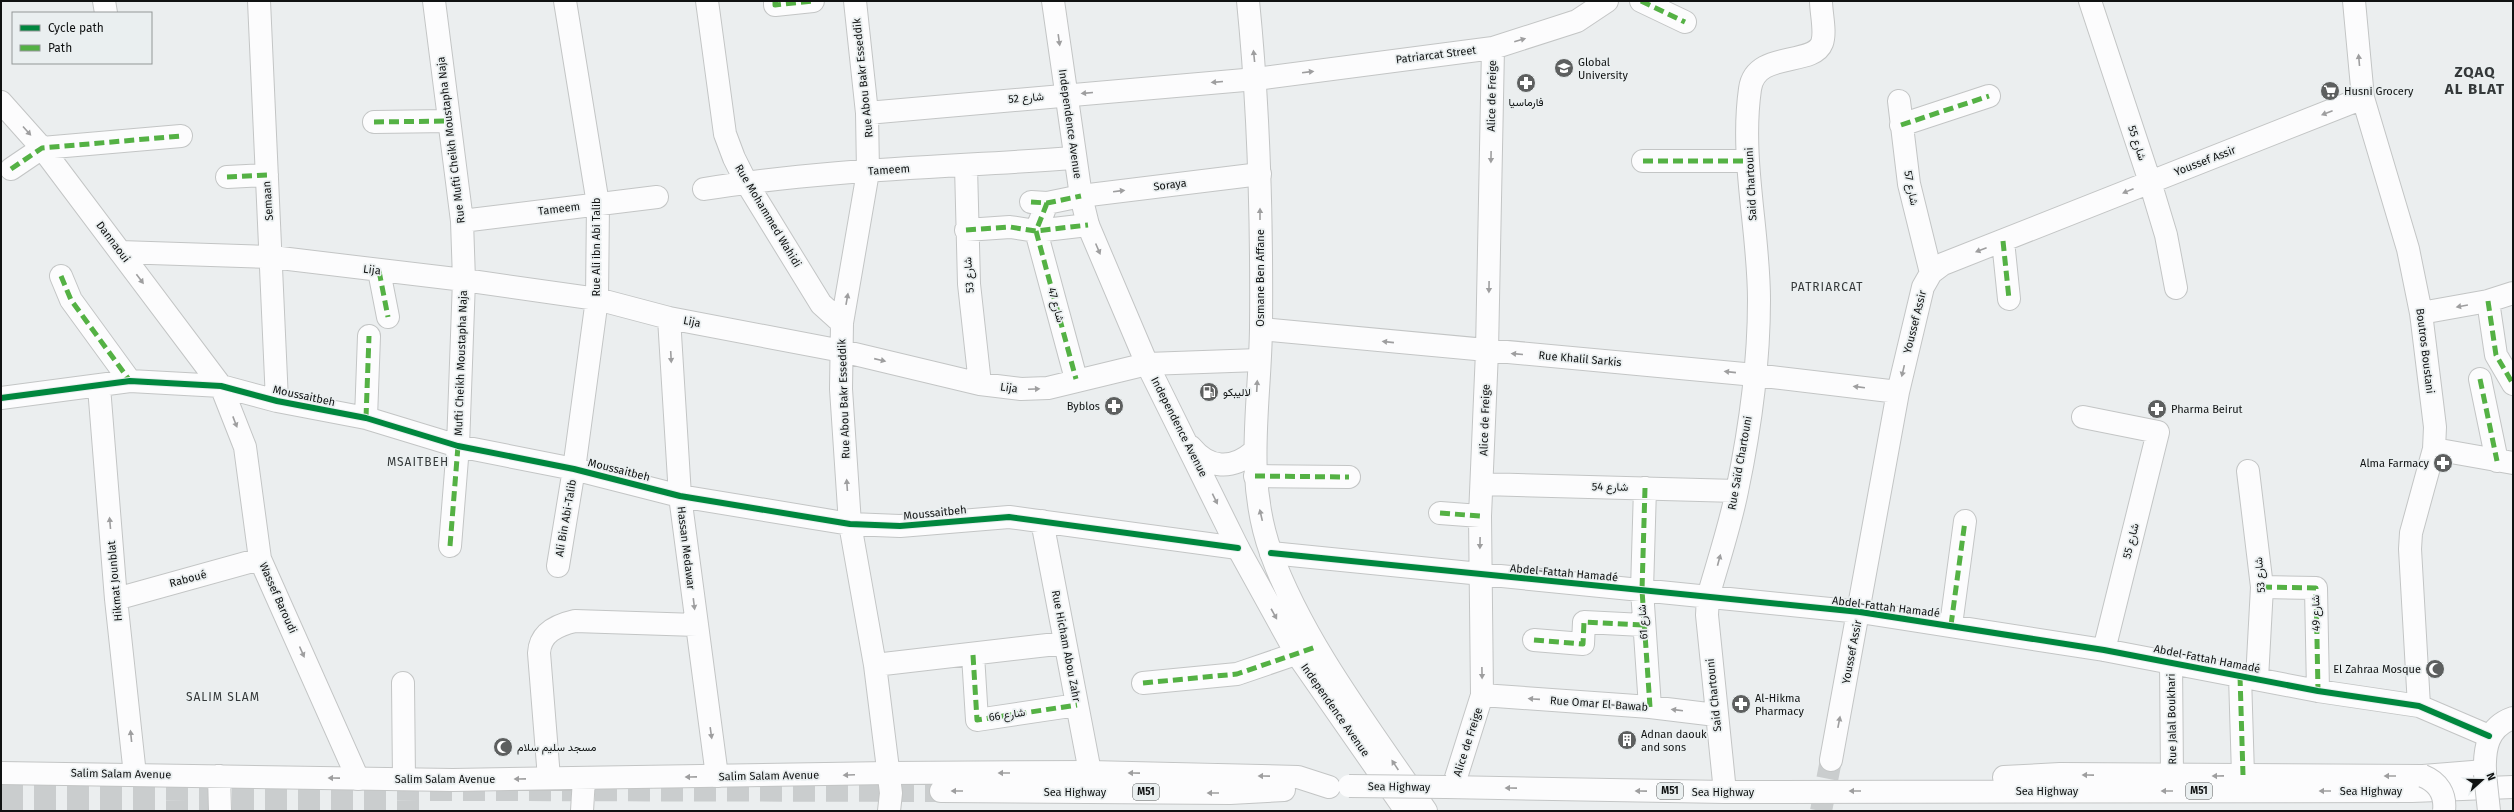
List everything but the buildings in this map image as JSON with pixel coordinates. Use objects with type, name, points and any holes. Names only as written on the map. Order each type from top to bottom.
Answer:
[{"type":"main road","points":[[104,1],[106,12]]},
{"type":"main road","name":"Semaan","points":[[259,1],[266,175],[272,257],[277,402]]},
{"type":"main road","name":"Rue Mufti Cheikh Moustapha Naja","points":[[434,1],[462,221],[464,280]]},
{"type":"main road","name":"Rue Ali ibn Abi Talib","points":[[565,1],[598,204],[597,299],[574,469]]},
{"type":"main road","name":"Rue Mohammed Wahidi","points":[[707,1],[725,134],[734,158],[746,182],[822,304],[842,323]]},
{"type":"main road","points":[[775,1],[776,5],[813,1]]},
{"type":"main road","name":"Rue Abou Bakr Esseddik","points":[[854,1],[867,113],[868,172],[842,323],[841,389],[850,524],[875,665],[889,792]]},
{"type":"main road","name":"Independence Avenue","points":[[1054,1],[1074,158],[1088,225],[1147,364],[1188,443],[1238,548],[1296,653],[1382,777],[1408,805]]},
{"type":"main road","name":"Osmane Ben Affane","points":[[1248,1],[1256,79],[1260,174],[1261,329],[1254,452],[1255,476],[1260,513],[1271,553]]},
{"type":"main road","name":"Patriarcat Street","points":[[1256,79],[1493,48],[1577,21],[1607,1]]},
{"type":"main road","points":[[1641,1],[1685,22]]},
{"type":"main road","name":"Said Chartouni","points":[[1755,374],[1759,299],[1748,161],[1752,81],[1756,74],[1771,64],[1815,52],[1819,48],[1823,39],[1821,1]]},
{"type":"main road","name":"شارع 55","points":[[2090,1],[2166,235],[2176,288]]},
{"type":"main road","name":"Boutros Boustani","points":[[2354,1],[2363,98],[2408,249],[2421,313],[2435,427],[2434,449],[2411,533],[2410,549],[2419,706]]},
{"type":"main road","name":"Alice de Freige","points":[[1450,787],[1482,695],[1480,516],[1483,484],[1487,351],[1493,48]]},
{"type":"main road","name":"شارع 52","points":[[867,113],[1066,94],[1256,79]]},
{"type":"main road","points":[[1901,126],[1990,96]]},
{"type":"main road","name":"Youssef Assir","points":[[1831,760],[1860,612],[1898,392],[1923,287],[1931,273],[1943,264],[2363,98]]},
{"type":"main road","name":"شارع 57","points":[[1899,101],[1909,184],[1931,273]]},
{"type":"main road","name":"Dannaoui","points":[[1,102],[42,148],[221,386]]},
{"type":"main road","points":[[374,122],[449,121]]},
{"type":"main road","points":[[12,168],[42,148],[181,136]]},
{"type":"main road","name":"Tameem","points":[[704,189],[746,182],[1074,158]]},
{"type":"main road","points":[[1643,161],[1748,161]]},
{"type":"main road","name":"شارع 53","points":[[966,166],[966,230],[969,284],[980,384]]},
{"type":"main road","name":"Soraya","points":[[1036,231],[1039,203],[1081,196],[1260,174]]},
{"type":"main road","points":[[227,177],[266,175]]},
{"type":"main road","name":"Tameem","points":[[462,221],[657,196]]},
{"type":"main road","points":[[966,230],[1010,227],[1036,231],[1088,225]]},
{"type":"main road","name":"شارع 47","points":[[1036,231],[1076,379]]},
{"type":"main road","points":[[2003,241],[2009,299]]},
{"type":"main road","name":"Lija","points":[[120,252],[272,257],[464,280],[597,299],[669,318],[842,351],[980,384],[1036,389],[1147,364],[1259,360]]},
{"type":"main road","points":[[379,271],[388,317]]},
{"type":"main road","points":[[61,276],[71,300],[130,381]]},
{"type":"main road","name":"Mufti Cheikh Moustapha Naja","points":[[450,546],[458,446],[464,280]]},
{"type":"main road","points":[[2421,313],[2488,301],[2513,293]]},
{"type":"main road","points":[[2488,301],[2496,355],[2513,383]]},
{"type":"main road","name":"Hassan Medawar","points":[[669,318],[680,496],[717,776]]},
{"type":"main road","name":"Rue Khalil Sarkis","points":[[1261,329],[1487,351],[1755,374],[1898,392]]},
{"type":"main road","points":[[366,418],[369,336]]},
{"type":"main road","name":"Rue Saïd Chartouni","points":[[1708,597],[1737,491],[1755,374]]},
{"type":"main road","points":[[2434,449],[2505,462],[2480,379]]},
{"type":"main road","name":"Moussaitbeh","points":[[1,398],[99,387],[130,381],[221,386],[277,402],[366,418],[458,446],[574,469],[680,496],[850,524],[900,526],[992,517],[1042,521],[1238,548]]},
{"type":"main road","name":"Wassef Baroudi","points":[[221,386],[245,447],[260,560],[358,779]]},
{"type":"main road","name":"Hikmat Jounblat","points":[[99,387],[116,598],[135,775]]},
{"type":"main road","name":"شارع 55","points":[[2083,417],[2158,431],[2104,650]]},
{"type":"main road","points":[[1188,443],[1199,456],[1219,465],[1237,463],[1254,452]]},
{"type":"main road","name":"Ali Bin Abi-Talib","points":[[558,566],[574,469]]},
{"type":"main road","name":"شارع 53","points":[[2243,775],[2249,678],[2262,587],[2248,471]]},
{"type":"main road","points":[[1255,476],[1349,477]]},
{"type":"main road","name":"شارع 54","points":[[1483,484],[1737,491]]},
{"type":"main road","name":"شارع 61","points":[[1645,488],[1642,590],[1643,625],[1650,707]]},
{"type":"main road","points":[[1440,513],[1480,516]]},
{"type":"main road","name":"Rue Hicham Abou Zahr","points":[[1042,521],[1090,772]]},
{"type":"main road","points":[[1951,625],[1965,521]]},
{"type":"main road","name":"Independence Avenue","points":[[1271,553],[1291,598],[1316,646],[1408,805]]},
{"type":"main road","name":"Abdel-Fattah Hamadé","points":[[1271,553],[1860,612],[1951,625],[2171,662],[2318,691],[2419,706],[2489,736]]},
{"type":"main road","name":"Raboué","points":[[116,598],[260,560]]},
{"type":"main road","name":"شارع 49","points":[[2262,587],[2316,588],[2318,691]]},
{"type":"main road","name":"Said Chartouni","points":[[1708,597],[1708,632],[1725,792]]},
{"type":"main road","points":[[549,778],[539,653],[540,645],[549,632],[556,627],[575,621],[697,626]]},
{"type":"main road","points":[[1534,640],[1583,644],[1584,622],[1643,625]]},
{"type":"main road","points":[[875,665],[973,655],[1066,643]]},
{"type":"main road","points":[[1143,683],[1237,674],[1316,646]]},
{"type":"main road","name":"شارع 66","points":[[973,655],[977,720],[1077,705]]},
{"type":"main road","name":"Rue Jalal Boukhari","points":[[2171,662],[2172,776]]},
{"type":"main road","points":[[403,683],[404,779]]},
{"type":"main road","name":"Rue Omar El-Bawab","points":[[1482,695],[1650,707],[1716,715]]},
{"type":"main road","points":[[2489,811],[2484,752],[2489,736],[2502,722],[2513,718]]},
{"type":"main road","name":"Salim Salam Avenue","points":[[1,773],[358,779],[717,776],[889,792],[1090,772],[1298,777],[1339,787]]},
{"type":"main road","points":[[1894,791],[1983,778],[2060,774],[2172,776],[2423,776],[2485,772]]},
{"type":"main road","points":[[219,776],[220,811]]},
{"type":"main road","points":[[2423,776],[2430,779],[2440,789],[2445,802],[2444,811]]},
{"type":"main road","points":[[582,811],[584,778]]},
{"type":"main road","name":"Sea Highway","points":[[941,791],[1230,793],[1339,787],[1450,787],[1725,792],[2412,791],[2510,787]]},
{"type":"tunnel","points":[[1821,811],[1831,760]]},
{"type":"tunnel","points":[[1,789],[941,791]]},
{"type":"tunnel","points":[[1,810],[430,811]]},
{"type":"marked path","points":[[775,1],[775,5],[813,1]]},
{"type":"marked path","points":[[1641,1],[1685,22]]},
{"type":"marked path","points":[[1901,125],[1989,96]]},
{"type":"marked path","points":[[374,122],[449,121]]},
{"type":"marked path","points":[[11,169],[42,148],[181,136]]},
{"type":"marked path","points":[[1643,161],[1748,161]]},
{"type":"marked path","points":[[227,177],[267,175]]},
{"type":"marked path","points":[[1031,202],[1047,203],[1081,196]]},
{"type":"marked path","points":[[1047,203],[1036,231],[1076,379]]},
{"type":"marked path","points":[[966,230],[1010,227],[1036,231],[1088,225]]},
{"type":"marked path","points":[[2003,241],[2009,299]]},
{"type":"marked path","points":[[379,271],[388,317]]},
{"type":"marked path","points":[[61,276],[71,300],[130,381]]},
{"type":"marked path","points":[[2488,301],[2496,355],[2513,384]]},
{"type":"marked path","points":[[366,418],[369,336]]},
{"type":"marked path","points":[[2480,379],[2497,461]]},
{"type":"marked path","points":[[450,546],[458,446]]},
{"type":"marked path","points":[[1255,476],[1349,477]]},
{"type":"marked path","points":[[1645,488],[1642,590],[1650,707]]},
{"type":"marked path","points":[[1440,513],[1480,516]]},
{"type":"marked path","points":[[1951,625],[1965,521]]},
{"type":"marked path","points":[[2262,587],[2316,588],[2318,691]]},
{"type":"marked path","points":[[1534,640],[1583,644],[1584,622],[1643,625]]},
{"type":"marked path","points":[[1143,683],[1237,674],[1316,647]]},
{"type":"marked path","points":[[973,655],[977,720],[1077,705]]},
{"type":"marked path","points":[[2240,676],[2243,775]]},
{"type":"cycle path","points":[[1,398],[130,381],[221,386],[277,401],[366,418],[458,446],[574,469],[680,496],[850,524],[900,526],[1009,517],[1238,548]]},
{"type":"cycle path","points":[[1271,553],[1860,612],[2104,650],[2318,691],[2419,706],[2489,736]]},
{"type":"place","name":"Global University","points":[[1564,68]]},
{"type":"place","name":"فارماسيا","points":[[1526,83]]},
{"type":"place","name":"Husni Grocery","points":[[2330,91]]},
{"type":"place","name":"لاليبكو","points":[[1209,392]]},
{"type":"place","name":"Byblos","points":[[1114,406]]},
{"type":"place","name":"Pharma Beirut","points":[[2157,409]]},
{"type":"place","name":"Alma Farmacy","points":[[2443,463]]},
{"type":"place","name":"El Zahraa Mosque","points":[[2435,669]]},
{"type":"place","name":"Al-Hikma Pharmacy","points":[[1741,704]]},
{"type":"place","name":"Adnan daouk and sons","points":[[1627,740]]},
{"type":"place","name":"مسجد سليم سلام","points":[[503,747]]},
{"type":"district","name":"ZQAQ AL BLAT","points":[[2475,80]]},
{"type":"district","name":"PATRIARCAT","points":[[1827,287]]},
{"type":"district","name":"MSAITBEH","points":[[418,462]]},
{"type":"district","name":"SALIM SLAM","points":[[223,697]]}]
